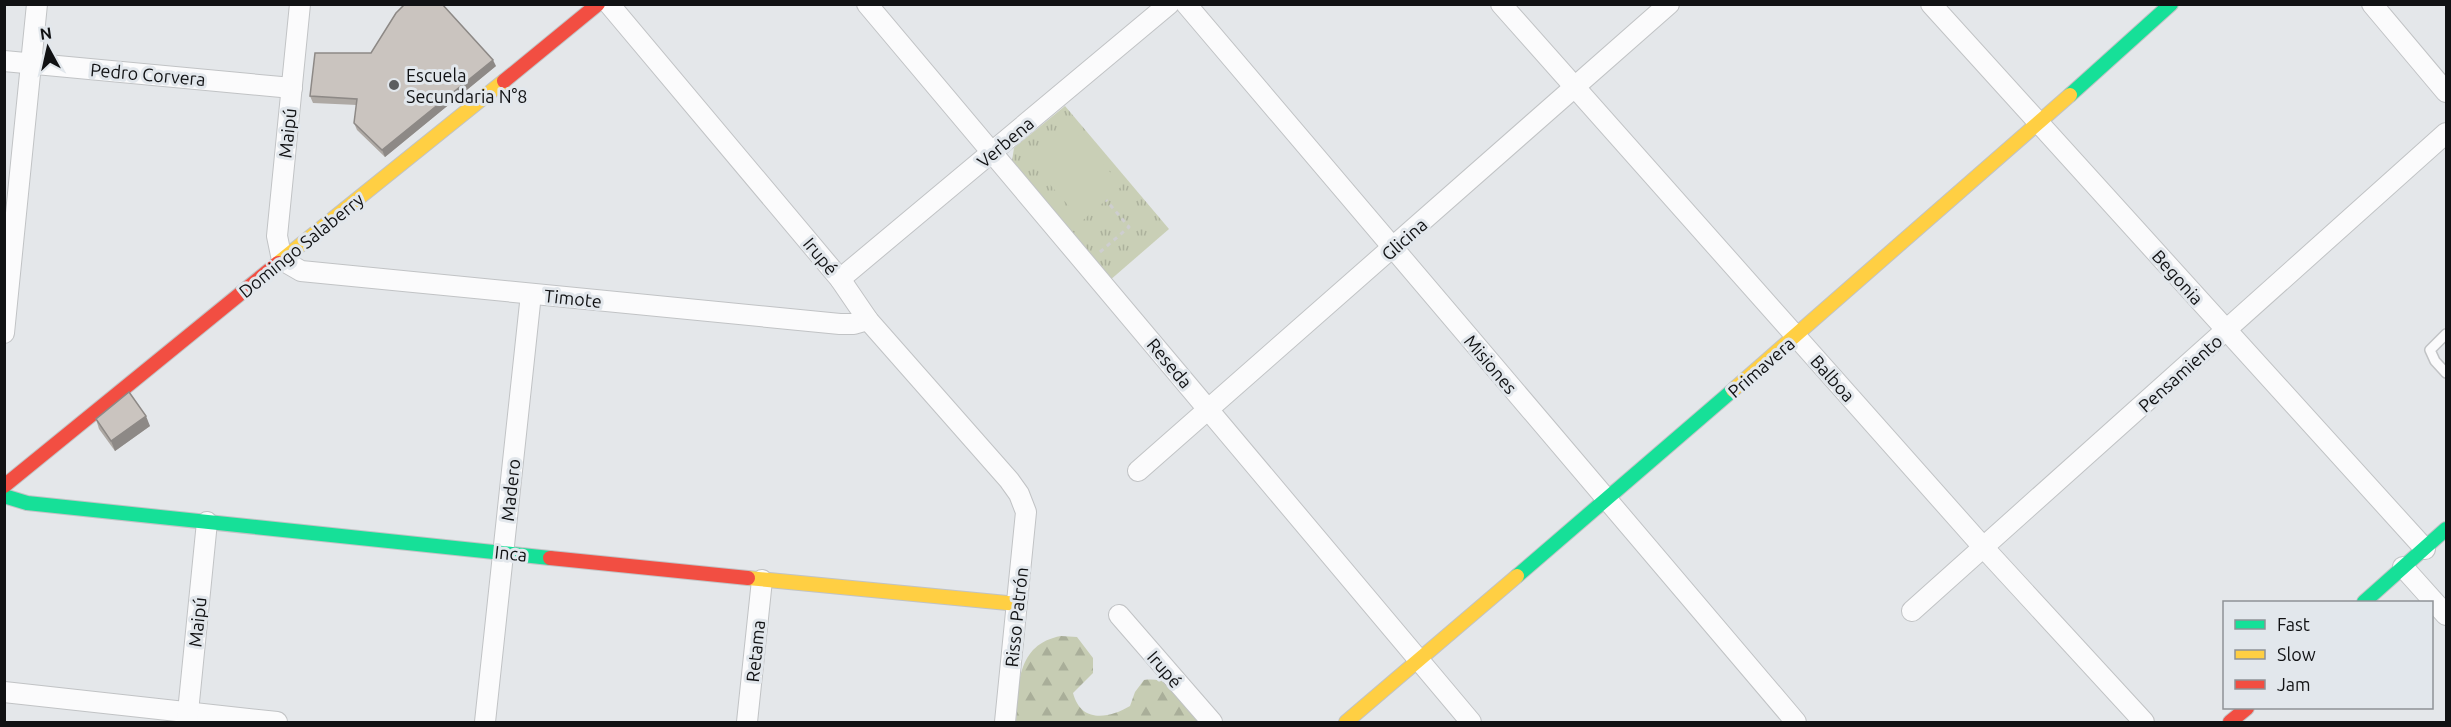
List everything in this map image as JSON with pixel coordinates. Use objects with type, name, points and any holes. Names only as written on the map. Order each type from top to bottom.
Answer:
[{"type":"street","points":[[4,333],[37,4]]},
{"type":"street","name":"Maipú","points":[[282,260],[277,236],[300,4]]},
{"type":"street","name":"Domingo Salaberry","points":[[4,486],[598,4]]},
{"type":"street","name":"Irupé","points":[[609,4],[840,279],[868,320],[1009,480],[1026,512]]},
{"type":"street","name":"Reseda","points":[[867,4],[1471,723]]},
{"type":"street","name":"Verbena","points":[[840,279],[1168,4]]},
{"type":"street","name":"Misiones","points":[[1186,4],[1796,723]]},
{"type":"street","name":"Balboa","points":[[1500,4],[1984,548],[2144,723]]},
{"type":"street","name":"Glicina","points":[[1138,471],[1669,4]]},
{"type":"street","name":"Begonia","points":[[1931,4],[2038,125],[2425,549]]},
{"type":"street","name":"Primavera","points":[[1346,723],[1796,336],[2038,125],[2171,4]]},
{"type":"street","points":[[2372,4],[2446,92]]},
{"type":"street","name":"Pedro Corvera","points":[[4,61],[292,87]]},
{"type":"street","name":"Pensamiento","points":[[1912,611],[2446,133]]},
{"type":"street","name":"Timote","points":[[282,260],[301,271],[840,324],[854,324],[868,320]]},
{"type":"street","name":"Madero","points":[[485,723],[531,294]]},
{"type":"street","name":"Inca","points":[[4,496],[27,503],[762,580],[1018,604]]},
{"type":"street","name":"Risso Patrón","points":[[1005,723],[1026,512]]},
{"type":"street","name":"Maipú","points":[[187,718],[207,522]]},
{"type":"street","points":[[2366,601],[2446,530]]},
{"type":"street","points":[[2403,567],[2446,615]]},
{"type":"street","name":"Retama","points":[[747,723],[762,580]]},
{"type":"street","name":"Irupé","points":[[1119,615],[1212,723]]},
{"type":"street","points":[[4,692],[187,718],[277,723]]},
{"type":"street","points":[[2230,723],[2246,709]]},
{"type":"lane","points":[[2446,334],[2430,350],[2435,362],[2446,373]]},
{"type":"path","points":[[1086,264],[1129,227],[1106,200]]},
{"type":"green space","points":[[1065,106],[1169,229],[1109,281],[1012,161],[1014,148]]},
{"type":"green space","points":[[1072,128],[1122,186],[1082,221],[1031,163]]},
{"type":"green space","points":[[1061,636],[1077,637],[1093,658],[1093,673],[1073,693],[1082,710],[1096,716],[1113,714],[1130,706],[1135,692],[1144,680],[1155,680],[1171,685],[1178,691],[1199,722],[1016,722],[1019,682],[1028,657],[1035,648],[1046,641]]},
{"type":"building","name":"Escuela Secundaria N°8","points":[[405,4],[442,4],[493,60],[382,150],[354,123],[357,99],[310,96],[315,53],[371,53],[396,13]]},
{"type":"building","points":[[129,392],[146,416],[111,441],[96,419]]},
{"type":"traffic: fast","points":[[2070,95],[2171,4]]},
{"type":"traffic: fast","points":[[1517,576],[1733,390]]},
{"type":"traffic: fast","points":[[4,496],[27,503],[550,558]]},
{"type":"traffic: fast","points":[[2365,601],[2446,529]]},
{"type":"traffic: slow","points":[[278,263],[504,81]]},
{"type":"traffic: slow","points":[[1733,390],[2070,95]]},
{"type":"traffic: slow","points":[[1346,722],[1517,576]]},
{"type":"traffic: slow","points":[[748,578],[1018,604]]},
{"type":"traffic: jam","points":[[504,81],[598,4]]},
{"type":"traffic: jam","points":[[4,486],[278,263]]},
{"type":"traffic: jam","points":[[550,558],[748,578]]},
{"type":"traffic: jam","points":[[2230,722],[2246,709]]},
{"type":"place","name":"Escuela Secundaria N°8","points":[[394,85]]}]
